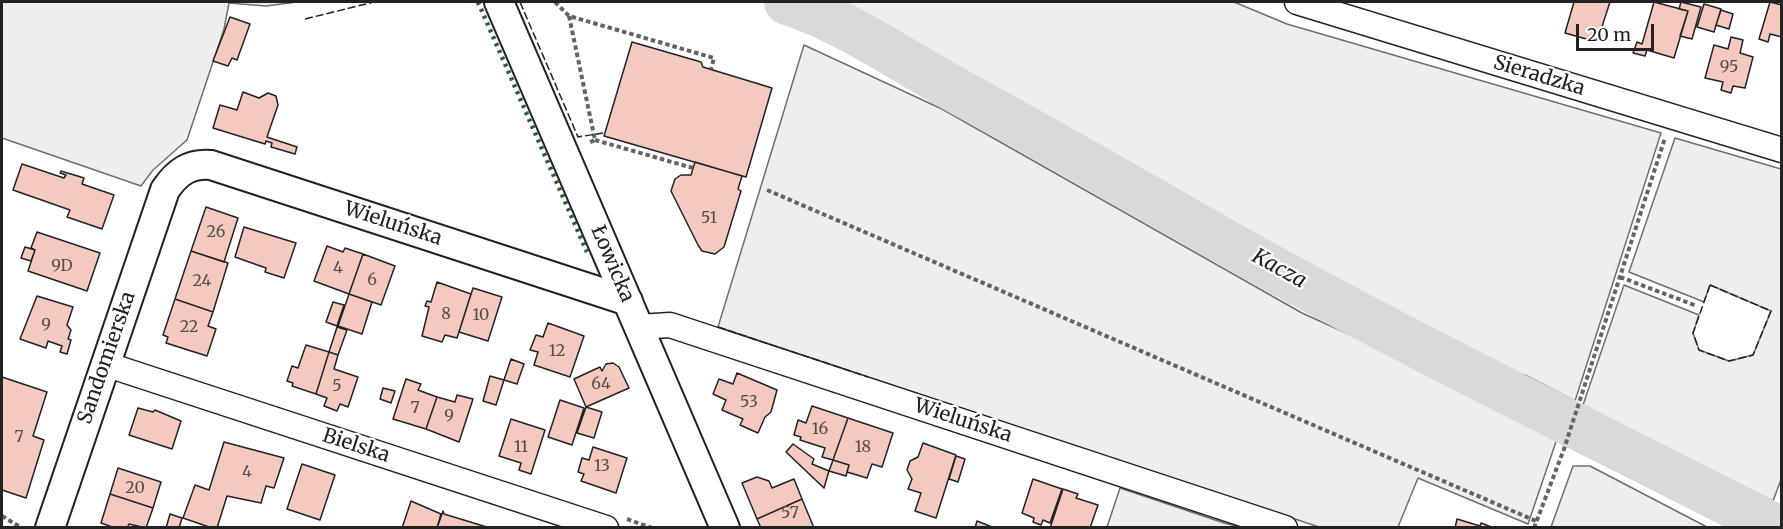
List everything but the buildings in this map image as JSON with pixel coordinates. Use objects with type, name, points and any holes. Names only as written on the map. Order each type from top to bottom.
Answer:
[{"type":"street","name":"Łowicka","points":[[499,2],[724,528]]},
{"type":"street","name":"Sieradzka","points":[[1297,2],[1782,150]]},
{"type":"street","name":"Wieluńska","points":[[165,190],[173,178],[187,168],[197,164],[211,165],[628,301]]},
{"type":"street","name":"Sandomierska","points":[[50,528],[165,190]]},
{"type":"street","name":"Wieluńska","points":[[639,327],[670,325],[1285,528]]},
{"type":"street","name":"Bielska","points":[[105,364],[606,528]]},
{"type":"path","points":[[555,2],[569,16],[714,58],[711,69]]},
{"type":"path","points":[[569,16],[595,140]]},
{"type":"path","points":[[586,144],[595,140],[693,168]]},
{"type":"path","points":[[1534,528],[1580,402],[1664,141]]},
{"type":"path","points":[[767,190],[1536,521]]},
{"type":"path","points":[[1620,277],[1697,306]]},
{"type":"path","points":[[2,516],[22,528]]},
{"type":"shaded area","points":[[2,2],[297,2],[266,6],[229,3],[224,29],[187,140],[153,170],[141,186],[2,138]]},
{"type":"shaded area","points":[[833,2],[1234,2],[1287,24],[1661,133],[1575,401],[1525,375],[1511,382],[1485,369],[1474,355],[1435,341],[1322,285],[1000,94]]},
{"type":"shaded area","points":[[804,45],[942,109],[1302,313],[1560,430],[1528,524],[1418,478],[1398,527],[1319,527],[718,327]]},
{"type":"shaded area","points":[[1675,138],[1781,169],[1782,477],[1773,501],[1725,478],[1724,481],[1625,433],[1626,429],[1583,405],[1624,285],[1699,315],[1693,333],[1699,350],[1729,361],[1753,355],[1771,311],[1710,285],[1704,302],[1629,272]]},
{"type":"shaded area","points":[[1573,466],[1590,466],[1707,527],[1551,527]]},
{"type":"shaded area","points":[[1120,488],[1224,523],[1240,527],[1107,527]]},
{"type":"waterway","name":"Kacza","points":[[787,2],[855,32],[1241,251],[1374,323],[1777,528]]},
{"type":"hedge","points":[[478,2],[587,252]]},
{"type":"fence","points":[[305,19],[374,2]]},
{"type":"fence","points":[[520,2],[578,137],[603,133]]},
{"type":"fence","points":[[1710,285],[1771,311],[1753,355],[1729,361],[1699,350],[1693,333],[1710,285]]},
{"type":"fence","points":[[718,327],[868,377]]}]
